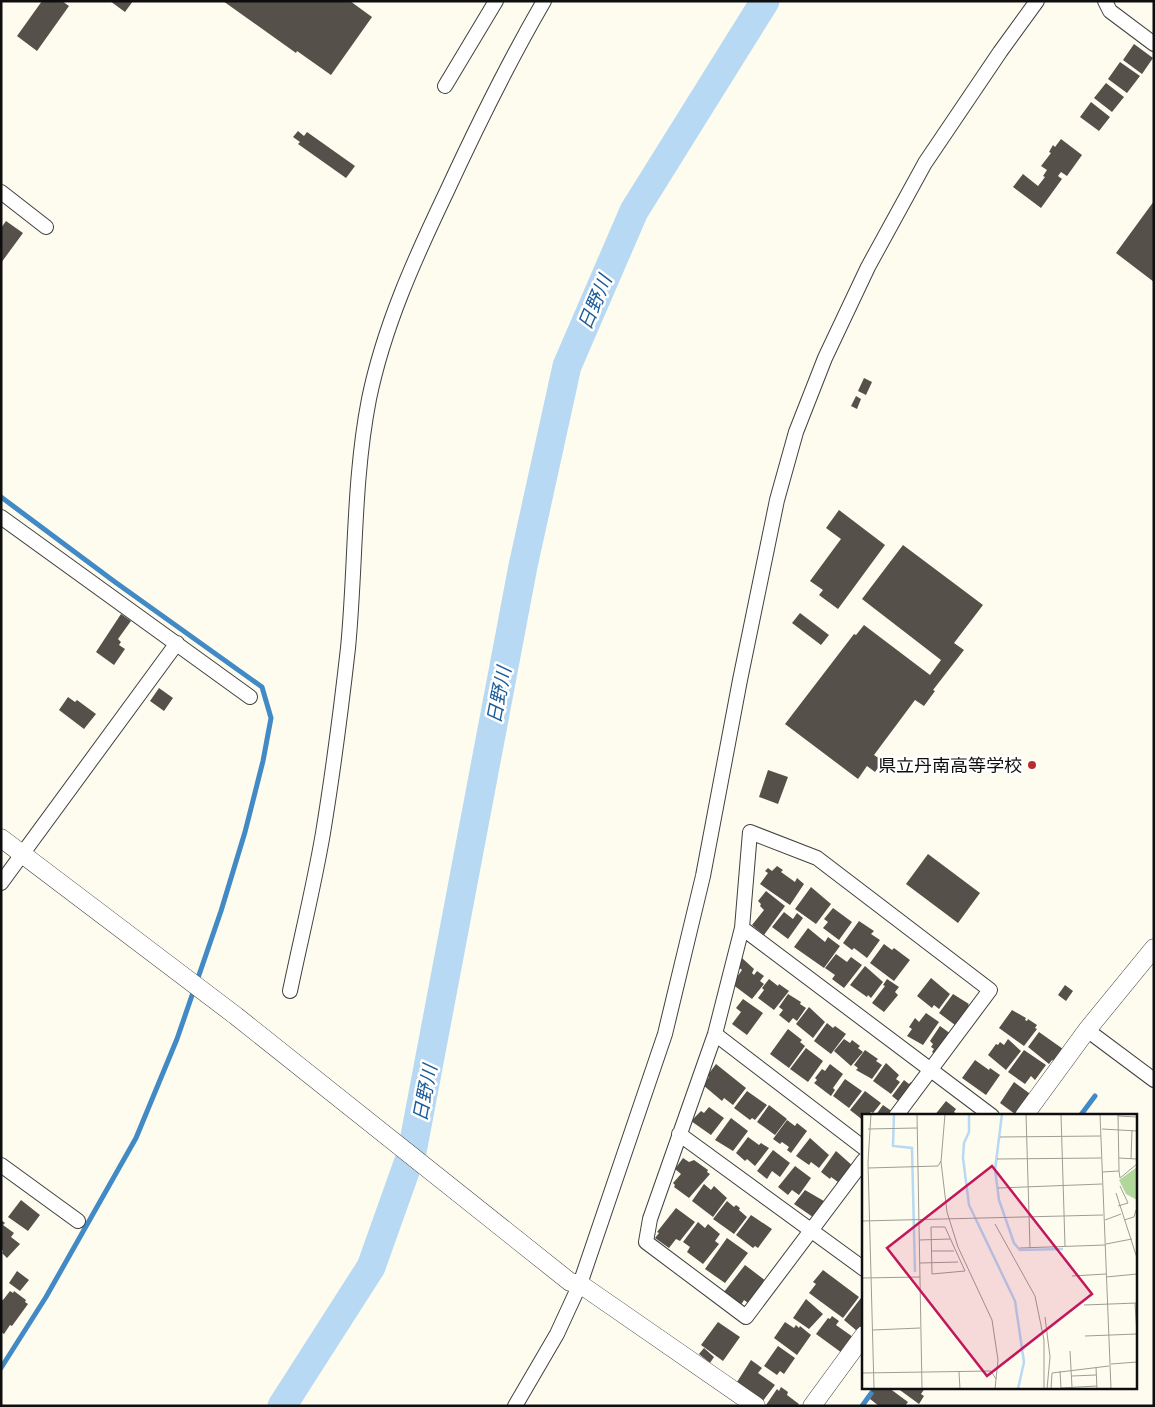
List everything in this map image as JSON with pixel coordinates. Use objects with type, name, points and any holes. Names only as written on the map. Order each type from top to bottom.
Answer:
[{"type":"street","points":[[445,86],[496,1]]},
{"type":"street","points":[[290,991],[322,835],[342,706],[361,456],[369,400],[381,350],[401,294],[429,228],[480,119],[544,1]]},
{"type":"street","points":[[515,1406],[557,1334],[666,1034],[704,876],[740,680],[777,500],[796,432],[825,358],[868,267],[924,163],[1037,1]]},
{"type":"street","points":[[1105,1],[1110,11],[1154,44]]},
{"type":"street","points":[[1,192],[46,226]]},
{"type":"street","points":[[1,517],[250,697]]},
{"type":"street","points":[[1,883],[177,643]]},
{"type":"street","points":[[862,1163],[746,1317],[646,1242],[650,1219],[715,1034],[742,928],[750,832],[817,858],[990,990],[898,1114]]},
{"type":"street","points":[[1,838],[236,1016],[575,1283],[756,1406]]},
{"type":"street","points":[[742,928],[989,1114]]},
{"type":"street","points":[[1025,1114],[1087,1030],[1154,948]]},
{"type":"street","points":[[1087,1030],[1154,1080]]},
{"type":"street","points":[[715,1034],[862,1146]]},
{"type":"street","points":[[679,1134],[862,1268]]},
{"type":"street","points":[[1,1165],[78,1221]]},
{"type":"street","points":[[812,1406],[862,1338]]},
{"type":"building","points":[[42,1],[62,1],[69,6],[37,51],[17,36]]},
{"type":"building","points":[[110,1],[133,1],[125,12]]},
{"type":"building","points":[[223,1],[350,1],[372,17],[331,75],[297,51],[296,53]]},
{"type":"building","points":[[1134,44],[1153,58],[1142,74],[1123,60]]},
{"type":"building","points":[[1120,62],[1140,76],[1127,93],[1108,79]]},
{"type":"building","points":[[1106,83],[1124,97],[1112,112],[1094,98]]},
{"type":"building","points":[[1091,102],[1110,117],[1099,131],[1080,117]]},
{"type":"building","points":[[298,131],[304,136],[307,132],[355,166],[346,178],[298,144],[300,142],[293,137]]},
{"type":"building","points":[[1061,139],[1082,155],[1067,176],[1061,172],[1058,176],[1062,179],[1041,208],[1013,187],[1023,174],[1038,186],[1045,177],[1043,176],[1047,170],[1041,166],[1051,153],[1049,152],[1053,145],[1055,147]]},
{"type":"building","points":[[1154,201],[1154,282],[1116,253]]},
{"type":"building","points":[[6,221],[23,233],[1,263],[1,228]]},
{"type":"building","points":[[864,378],[872,382],[866,395],[858,391]]},
{"type":"building","points":[[856,396],[861,399],[857,409],[851,406]]},
{"type":"building","points":[[839,510],[885,545],[838,609],[819,595],[823,590],[810,581],[841,539],[826,528]]},
{"type":"building","points":[[903,545],[983,605],[954,643],[964,650],[933,690],[935,691],[924,706],[915,700],[874,755],[883,761],[875,772],[867,766],[858,779],[785,724],[854,634],[856,635],[864,625],[930,675],[941,660],[862,599]]},
{"type":"building","points":[[800,613],[829,635],[821,645],[792,623]]},
{"type":"building","points":[[121,614],[131,621],[118,639],[121,642],[119,645],[125,649],[114,665],[96,652]]},
{"type":"building","points":[[159,688],[173,698],[164,711],[150,701]]},
{"type":"building","points":[[68,697],[75,702],[77,700],[96,714],[84,729],[59,710]]},
{"type":"building","points":[[768,770],[788,777],[778,804],[759,797]]},
{"type":"building","points":[[928,854],[980,893],[958,923],[906,884]]},
{"type":"building","points":[[777,866],[783,870],[781,872],[795,882],[797,878],[804,884],[790,905],[760,884],[768,873],[765,871],[768,868],[772,871]]},
{"type":"building","points":[[811,887],[831,904],[816,924],[795,909]]},
{"type":"building","points":[[766,891],[785,906],[764,935],[752,925],[764,910],[758,901]]},
{"type":"building","points":[[833,908],[852,922],[839,940],[823,928],[828,922],[824,919]]},
{"type":"building","points":[[784,912],[793,919],[797,913],[803,918],[788,939],[772,927]]},
{"type":"building","points":[[859,921],[874,931],[871,934],[880,940],[867,958],[854,948],[852,950],[843,943]]},
{"type":"building","points":[[808,928],[825,942],[828,937],[840,946],[824,968],[794,947]]},
{"type":"building","points":[[884,944],[892,950],[894,948],[910,960],[894,981],[870,963]]},
{"type":"building","points":[[836,954],[847,962],[851,957],[862,965],[844,988],[832,979],[835,975],[825,968]]},
{"type":"building","points":[[742,958],[754,969],[752,973],[754,975],[757,971],[764,976],[760,981],[764,984],[752,999],[732,984],[742,970],[737,966]]},
{"type":"building","points":[[865,966],[883,982],[871,998],[850,985]]},
{"type":"building","points":[[931,978],[950,994],[939,1009],[934,1005],[932,1008],[917,996]]},
{"type":"building","points":[[769,979],[789,991],[774,1010],[758,998],[764,990],[762,988]]},
{"type":"building","points":[[887,979],[899,987],[895,992],[898,995],[884,1012],[872,1003],[885,986],[883,985]]},
{"type":"building","points":[[1065,985],[1073,991],[1066,1001],[1058,995]]},
{"type":"building","points":[[788,994],[801,1002],[800,1004],[806,1008],[797,1021],[793,1018],[789,1023],[779,1015],[783,1010],[779,1007]]},
{"type":"building","points":[[953,994],[969,1004],[977,1012],[963,1031],[939,1013]]},
{"type":"building","points":[[743,999],[763,1013],[747,1035],[732,1024],[741,1012],[736,1008]]},
{"type":"building","points":[[809,1007],[825,1022],[813,1038],[796,1024]]},
{"type":"building","points":[[1012,1010],[1026,1018],[1025,1020],[1027,1021],[1028,1019],[1037,1025],[1035,1028],[1037,1029],[1024,1046],[999,1028]]},
{"type":"building","points":[[926,1013],[939,1022],[923,1045],[907,1036],[912,1029],[909,1027],[915,1018],[919,1022]]},
{"type":"building","points":[[827,1023],[846,1034],[831,1054],[814,1041]]},
{"type":"building","points":[[940,1026],[951,1034],[943,1060],[932,1052],[934,1049],[931,1047],[933,1044],[930,1041]]},
{"type":"building","points":[[788,1029],[802,1040],[800,1042],[805,1046],[789,1068],[770,1054]]},
{"type":"building","points":[[1039,1032],[1063,1049],[1054,1061],[1052,1060],[1049,1064],[1028,1047]]},
{"type":"building","points":[[844,1039],[850,1043],[852,1040],[860,1046],[858,1048],[863,1052],[851,1066],[834,1051]]},
{"type":"building","points":[[1008,1039],[1021,1051],[1006,1070],[988,1055],[996,1044],[998,1045],[1000,1042],[1004,1045]]},
{"type":"building","points":[[806,1048],[823,1061],[808,1082],[790,1069]]},
{"type":"building","points":[[865,1050],[878,1059],[876,1061],[882,1065],[872,1079],[856,1070],[858,1068],[854,1065]]},
{"type":"building","points":[[1024,1050],[1046,1065],[1035,1080],[1031,1076],[1025,1084],[1008,1072]]},
{"type":"building","points":[[975,1060],[1000,1075],[986,1095],[962,1078]]},
{"type":"building","points":[[886,1063],[899,1075],[896,1079],[900,1082],[891,1094],[873,1081]]},
{"type":"building","points":[[716,1064],[746,1088],[733,1105],[724,1098],[722,1101],[703,1085]]},
{"type":"building","points":[[830,1064],[843,1074],[833,1088],[835,1090],[831,1096],[814,1083],[817,1080],[815,1078],[822,1069],[825,1071]]},
{"type":"building","points":[[845,1079],[862,1091],[849,1108],[833,1096]]},
{"type":"building","points":[[904,1080],[909,1084],[911,1082],[923,1091],[907,1108],[892,1096]]},
{"type":"building","points":[[1014,1082],[1029,1093],[1015,1114],[1000,1103]]},
{"type":"building","points":[[747,1091],[767,1105],[755,1120],[752,1118],[750,1120],[734,1108]]},
{"type":"building","points":[[865,1091],[881,1103],[873,1113],[862,1114],[862,1119],[850,1110]]},
{"type":"building","points":[[946,1101],[956,1109],[954,1112],[956,1114],[936,1114]]},
{"type":"building","points":[[769,1105],[787,1119],[775,1135],[757,1122]]},
{"type":"building","points":[[883,1105],[896,1114],[876,1114]]},
{"type":"building","points":[[709,1107],[724,1118],[711,1135],[691,1121],[701,1111],[704,1113]]},
{"type":"building","points":[[731,1118],[748,1131],[733,1151],[715,1140]]},
{"type":"building","points":[[787,1120],[795,1126],[797,1123],[807,1131],[791,1153],[787,1150],[789,1147],[773,1139]]},
{"type":"building","points":[[748,1137],[759,1145],[761,1143],[769,1148],[755,1166],[747,1159],[745,1161],[736,1153]]},
{"type":"building","points":[[810,1138],[829,1155],[819,1168],[811,1162],[809,1165],[796,1156]]},
{"type":"building","points":[[773,1150],[790,1163],[780,1177],[772,1171],[767,1179],[757,1171]]},
{"type":"building","points":[[836,1151],[854,1167],[847,1192],[836,1184],[838,1182],[821,1172]]},
{"type":"building","points":[[683,1158],[689,1162],[694,1160],[708,1170],[707,1172],[710,1174],[689,1198],[674,1187],[673,1183],[681,1174],[675,1169]]},
{"type":"building","points":[[795,1166],[811,1178],[799,1195],[792,1190],[788,1195],[778,1187]]},
{"type":"building","points":[[704,1184],[711,1190],[714,1186],[727,1198],[713,1217],[692,1201]]},
{"type":"building","points":[[805,1190],[829,1204],[823,1224],[794,1204]]},
{"type":"building","points":[[21,1200],[40,1215],[28,1231],[8,1217]]},
{"type":"building","points":[[727,1201],[734,1207],[736,1205],[740,1208],[739,1210],[747,1217],[734,1234],[713,1219]]},
{"type":"building","points":[[676,1208],[695,1222],[680,1241],[676,1239],[669,1248],[655,1238],[659,1233],[657,1232]]},
{"type":"building","points":[[751,1215],[772,1229],[758,1248],[755,1246],[753,1248],[736,1235]]},
{"type":"building","points":[[1,1220],[5,1223],[3,1225],[14,1233],[11,1237],[20,1244],[7,1258],[1,1249]]},
{"type":"building","points":[[698,1222],[705,1228],[708,1224],[720,1234],[715,1241],[719,1244],[703,1264],[687,1252],[690,1247],[683,1242]]},
{"type":"building","points":[[727,1238],[748,1253],[725,1283],[705,1269]]},
{"type":"building","points":[[745,1265],[766,1281],[759,1311],[744,1300],[741,1305],[724,1292]]},
{"type":"building","points":[[823,1270],[859,1297],[843,1318],[809,1293],[816,1284],[813,1282]]},
{"type":"building","points":[[17,1271],[29,1280],[20,1291],[9,1283]]},
{"type":"building","points":[[10,1291],[13,1293],[14,1291],[26,1300],[25,1302],[28,1304],[4,1334],[1,1332],[1,1299],[3,1300]]},
{"type":"building","points":[[862,1297],[862,1325],[857,1331],[844,1320]]},
{"type":"building","points":[[806,1299],[823,1314],[809,1329],[793,1318]]},
{"type":"building","points":[[832,1316],[839,1321],[836,1325],[853,1337],[842,1353],[816,1334],[828,1318],[830,1319]]},
{"type":"building","points":[[718,1322],[740,1337],[723,1361],[701,1345]]},
{"type":"building","points":[[785,1322],[794,1328],[796,1325],[799,1328],[800,1326],[811,1335],[797,1355],[774,1338]]},
{"type":"building","points":[[778,1346],[795,1358],[784,1374],[780,1371],[777,1375],[764,1366]]},
{"type":"building","points":[[704,1348],[714,1357],[710,1363],[699,1354]]},
{"type":"building","points":[[751,1360],[762,1368],[758,1373],[775,1385],[762,1402],[737,1382]]},
{"type":"building","points":[[781,1387],[788,1392],[787,1395],[799,1404],[797,1406],[766,1405],[777,1389],[779,1391]]},
{"type":"building","points":[[892,1390],[908,1402],[905,1406],[879,1406],[870,1399],[874,1393],[871,1391]]},
{"type":"building","points":[[900,1390],[924,1390],[921,1394],[924,1396],[919,1404]]},
{"type":"waterway","name":"日野川","points":[[282,1406],[371,1267],[412,1152],[523,566],[567,366],[634,211],[765,1]]},
{"type":"waterway","points":[[1,497],[115,582],[262,687],[271,718],[263,761],[245,832],[221,911],[177,1039],[136,1138],[46,1297],[1,1368]]},
{"type":"waterway","points":[[1082,1114],[1095,1096]]},
{"type":"waterway","points":[[862,1406],[874,1390]]},
{"type":"place","name":"県立丹南高等学校","points":[[1032,765]]}]
